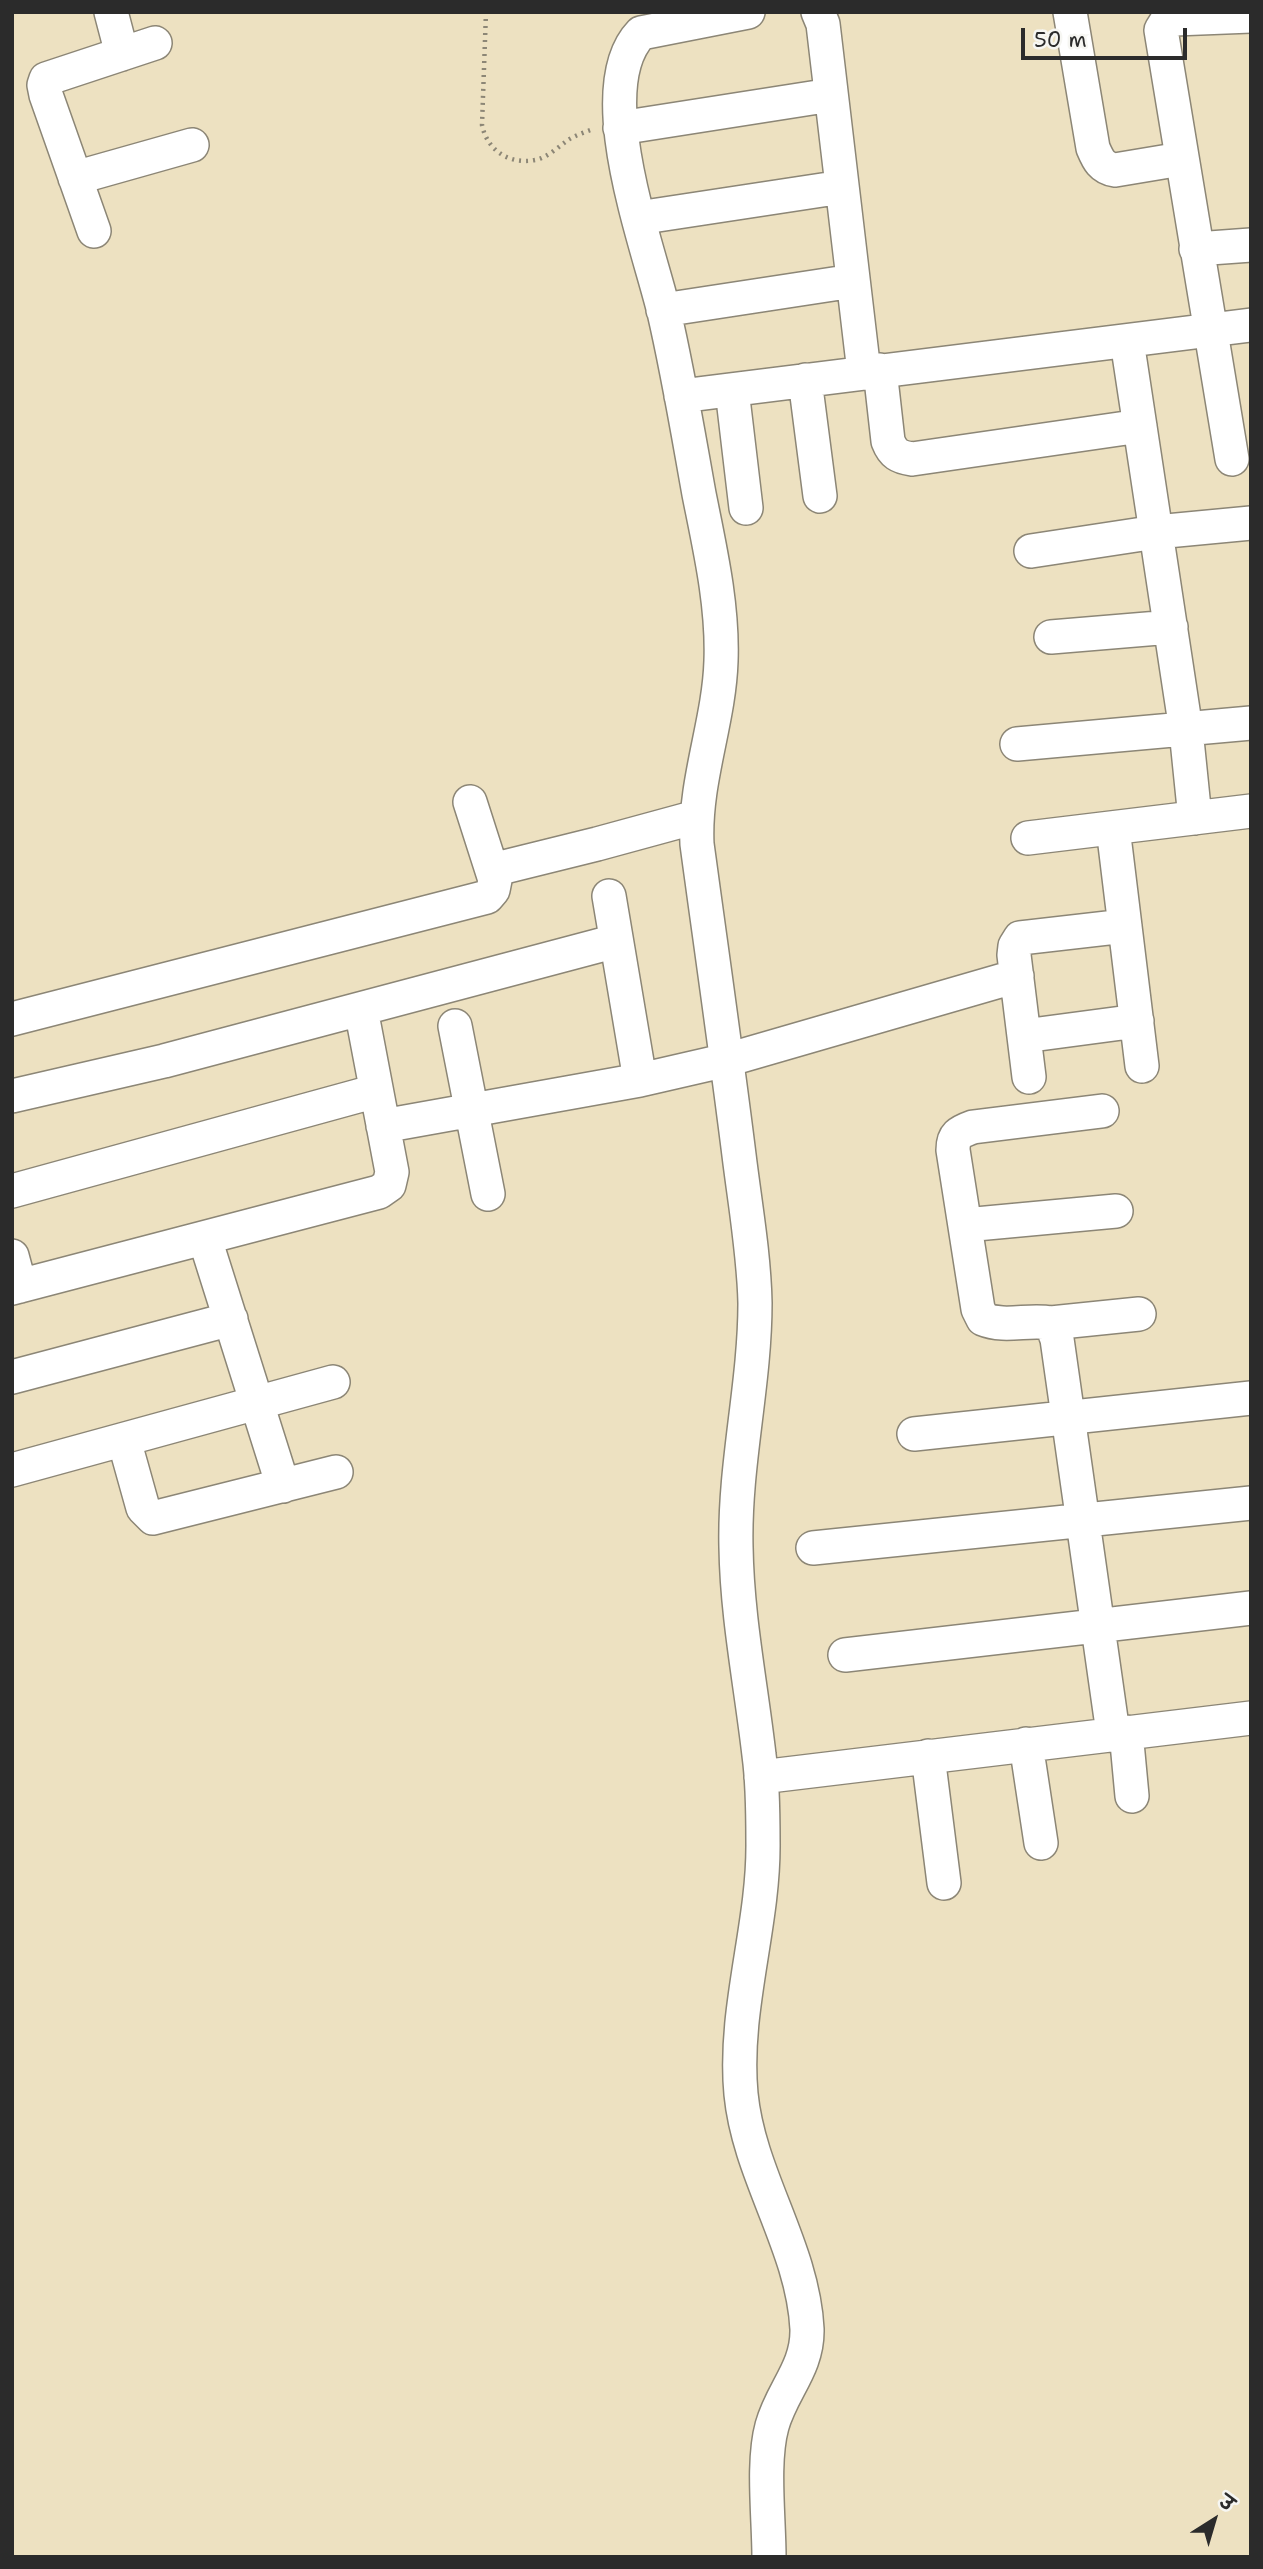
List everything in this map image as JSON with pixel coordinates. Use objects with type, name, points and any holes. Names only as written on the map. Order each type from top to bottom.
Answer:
[{"type":"street","points":[[111,12],[122,54]]},
{"type":"street","points":[[748,12],[641,33],[631,42],[622,66],[620,128],[638,218],[663,310],[681,396],[715,583],[721,645],[720,681],[696,817],[697,844],[727,1060],[755,1302],[736,1544],[746,1668],[761,1777],[763,1849],[739,2048],[741,2097],[750,2141],[802,2296],[807,2330],[804,2359],[778,2408],[770,2431],[769,2557]]},
{"type":"street","points":[[818,12],[823,24],[853,281],[891,450],[900,457],[912,459],[1140,426]]},
{"type":"street","points":[[1070,12],[1093,148],[1098,161],[1106,169],[1115,170],[1181,159]]},
{"type":"street","points":[[1232,459],[1161,30],[1166,22],[1175,19],[1251,16]]},
{"type":"street","points":[[94,231],[44,85],[46,79],[155,43]]},
{"type":"street","points":[[620,128],[831,95]]},
{"type":"street","points":[[75,178],[192,145]]},
{"type":"street","points":[[638,218],[842,187]]},
{"type":"street","points":[[1196,249],[1251,244]]},
{"type":"street","points":[[663,310],[853,281]]},
{"type":"street","points":[[681,396],[1251,325]]},
{"type":"street","points":[[1127,341],[1186,730],[1195,818]]},
{"type":"street","points":[[806,380],[820,496]]},
{"type":"street","points":[[732,390],[746,508]]},
{"type":"street","points":[[1031,551],[1156,532],[1251,523]]},
{"type":"street","points":[[1051,637],[1171,627]]},
{"type":"street","points":[[1017,744],[1251,723]]},
{"type":"street","points":[[12,1019],[486,897],[493,890],[495,880],[470,802]]},
{"type":"street","points":[[1028,838],[1251,811]]},
{"type":"street","points":[[492,870],[696,817]]},
{"type":"street","points":[[1113,828],[1142,1066]]},
{"type":"street","points":[[609,896],[640,1080]]},
{"type":"street","points":[[1029,1077],[1015,946],[1020,938],[1125,926]]},
{"type":"street","points":[[12,1096],[164,1061],[616,941]]},
{"type":"street","points":[[383,1126],[640,1080],[727,1060],[1017,976]]},
{"type":"street","points":[[15,1276],[205,1239],[379,1192],[389,1185],[391,1172],[360,1009]]},
{"type":"street","points":[[1024,1036],[1137,1021]]},
{"type":"street","points":[[455,1026],[488,1194]]},
{"type":"street","points":[[12,1191],[376,1091]]},
{"type":"street","points":[[1102,1111],[973,1127],[960,1131],[953,1140],[978,1309],[983,1319],[995,1324],[1038,1321],[1051,1323],[1139,1314]]},
{"type":"street","points":[[965,1225],[1116,1211]]},
{"type":"street","points":[[205,1239],[283,1486]]},
{"type":"street","points":[[12,1377],[231,1319]]},
{"type":"street","points":[[1051,1323],[1057,1339],[1069,1418],[1097,1626],[1132,1796]]},
{"type":"street","points":[[12,1470],[333,1382]]},
{"type":"street","points":[[914,1434],[1251,1398]]},
{"type":"street","points":[[124,1440],[143,1508],[153,1518],[336,1472]]},
{"type":"street","points":[[813,1548],[1251,1503]]},
{"type":"street","points":[[845,1655],[1251,1608]]},
{"type":"street","points":[[761,1777],[1251,1718]]},
{"type":"street","points":[[1026,1744],[1041,1843]]},
{"type":"street","points":[[928,1756],[944,1883]]},
{"type":"path","points":[[486,12],[482,125],[492,148],[516,160],[537,160],[579,134],[595,129],[620,128]]}]
